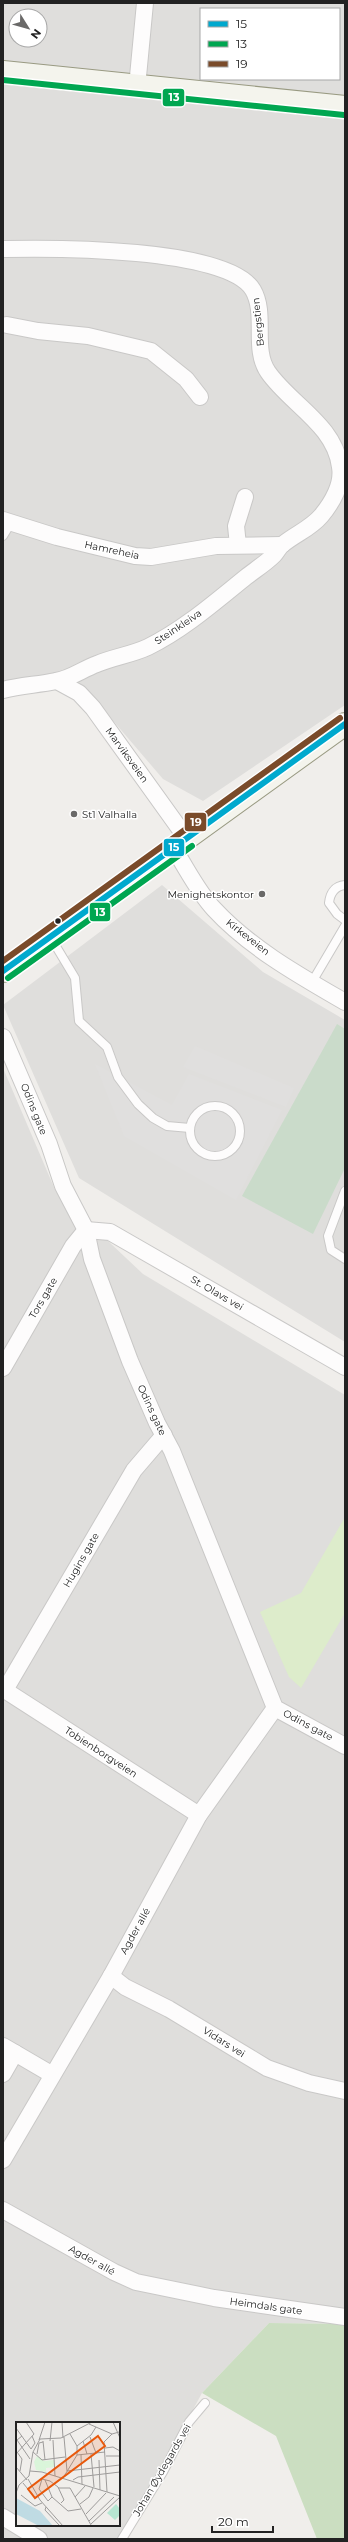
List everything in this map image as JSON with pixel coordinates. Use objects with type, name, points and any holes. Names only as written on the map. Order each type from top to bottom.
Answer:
[{"type":"main road","points":[[3,72],[345,106]]},
{"type":"main road","points":[[3,971],[345,724]]},
{"type":"street","points":[[137,86],[145,3]]},
{"type":"street","name":"Bergstien","points":[[3,249],[64,248],[153,254],[224,270],[248,281],[255,292],[260,349],[267,370],[280,387],[299,403],[314,420],[335,448],[340,468],[339,485],[325,511]]},
{"type":"street","points":[[5,323],[38,331],[88,336],[151,351],[186,379],[200,397]]},
{"type":"street","points":[[238,545],[236,526],[245,497]]},
{"type":"street","name":"Steinkleiva","points":[[3,690],[24,684],[57,681],[96,664],[147,647],[172,632],[274,555],[282,545],[304,530],[325,511]]},
{"type":"street","name":"Hamreheia","points":[[6,527],[135,556],[151,557],[238,545],[282,545]]},
{"type":"street","name":"Marviksveien","points":[[57,681],[79,693],[93,708],[180,844]]},
{"type":"street","name":"Kirkeveien","points":[[180,844],[213,908],[239,933],[312,982],[345,1002]]},
{"type":"street","name":"Odins gate","points":[[3,1037],[49,1144],[63,1186],[86,1230],[92,1259],[130,1361],[172,1451],[213,1549],[252,1655],[275,1708],[345,1746]]},
{"type":"street","name":"St. Olavs vei","points":[[86,1230],[110,1232],[345,1367]]},
{"type":"street","name":"Tors gate","points":[[3,1368],[73,1246],[86,1230]]},
{"type":"street","name":"Hugins gate","points":[[4,1689],[39,1636],[123,1488],[147,1454],[164,1435]]},
{"type":"street","name":"Tobienborgveien","points":[[4,1689],[199,1815]]},
{"type":"street","name":"Agder allé","points":[[3,2160],[52,2074],[111,1976],[199,1815],[275,1708]]},
{"type":"street","name":"Vidars vei","points":[[111,1976],[125,1987],[170,2009],[267,2068],[302,2081],[345,2091]]},
{"type":"street","points":[[3,2074],[9,2049],[52,2074]]},
{"type":"street","name":"Agder allé","points":[[3,2210],[114,2272],[136,2282],[188,2292]]},
{"type":"street","name":"Heimdals gate","points":[[188,2292],[267,2307],[345,2317]]},
{"type":"street","points":[[3,2517],[16,2525]]},
{"type":"street","points":[[18,2526],[39,2539]]},
{"type":"lane","points":[[345,885],[336,887],[332,893],[329,903],[337,914],[345,920]]},
{"type":"lane","points":[[312,982],[345,926]]},
{"type":"lane","points":[[50,937],[75,978],[79,1021],[107,1047],[118,1078],[127,1092],[153,1118],[167,1126],[190,1128]]},
{"type":"lane","points":[[214,1106],[222,1107],[236,1118],[240,1134],[232,1149],[225,1154],[212,1156],[200,1151],[194,1145],[190,1128],[193,1120],[202,1110],[214,1106]]},
{"type":"lane","points":[[345,1190],[328,1236],[331,1250],[345,1259]]},
{"type":"lane","name":"Johan Øydegards vei","points":[[122,2539],[163,2472],[189,2422],[205,2403]]},
{"type":"shaded area","points":[[3,3],[345,3],[345,705],[203,801],[163,779],[86,689],[27,683],[3,690]]},
{"type":"shaded area","points":[[162,885],[263,972],[345,1020],[345,1342],[79,1178],[3,1005]]},
{"type":"shaded area","points":[[195,1046],[294,1088],[286,1107],[183,1067]]},
{"type":"shaded area","points":[[95,1064],[172,1105],[189,1074],[282,1110],[236,1200],[124,1136]]},
{"type":"shaded area","points":[[3,1068],[56,1192],[143,1274],[345,1395],[345,2324],[269,2323],[202,2393],[123,2539],[3,2539]]},
{"type":"green space","points":[[337,1024],[345,1029],[345,1168],[313,1234],[242,1196]]},
{"type":"green space","points":[[345,1517],[345,1613],[301,1688],[289,1677],[260,1612],[301,1593]]},
{"type":"green space","points":[[269,2323],[345,2324],[345,2539],[317,2539],[276,2436],[202,2393]]},
{"type":"transit line","name":"13","points":[[3,80],[344,115]]},
{"type":"transit line","name":"19","points":[[3,961],[340,718]]},
{"type":"transit line","name":"15","points":[[3,971],[345,724]]},
{"type":"transit line","name":"13","points":[[8,978],[192,846]]},
{"type":"place","name":"St1 Valhalla","points":[[74,814]]},
{"type":"place","name":"Menighetskontor","points":[[262,894]]}]
